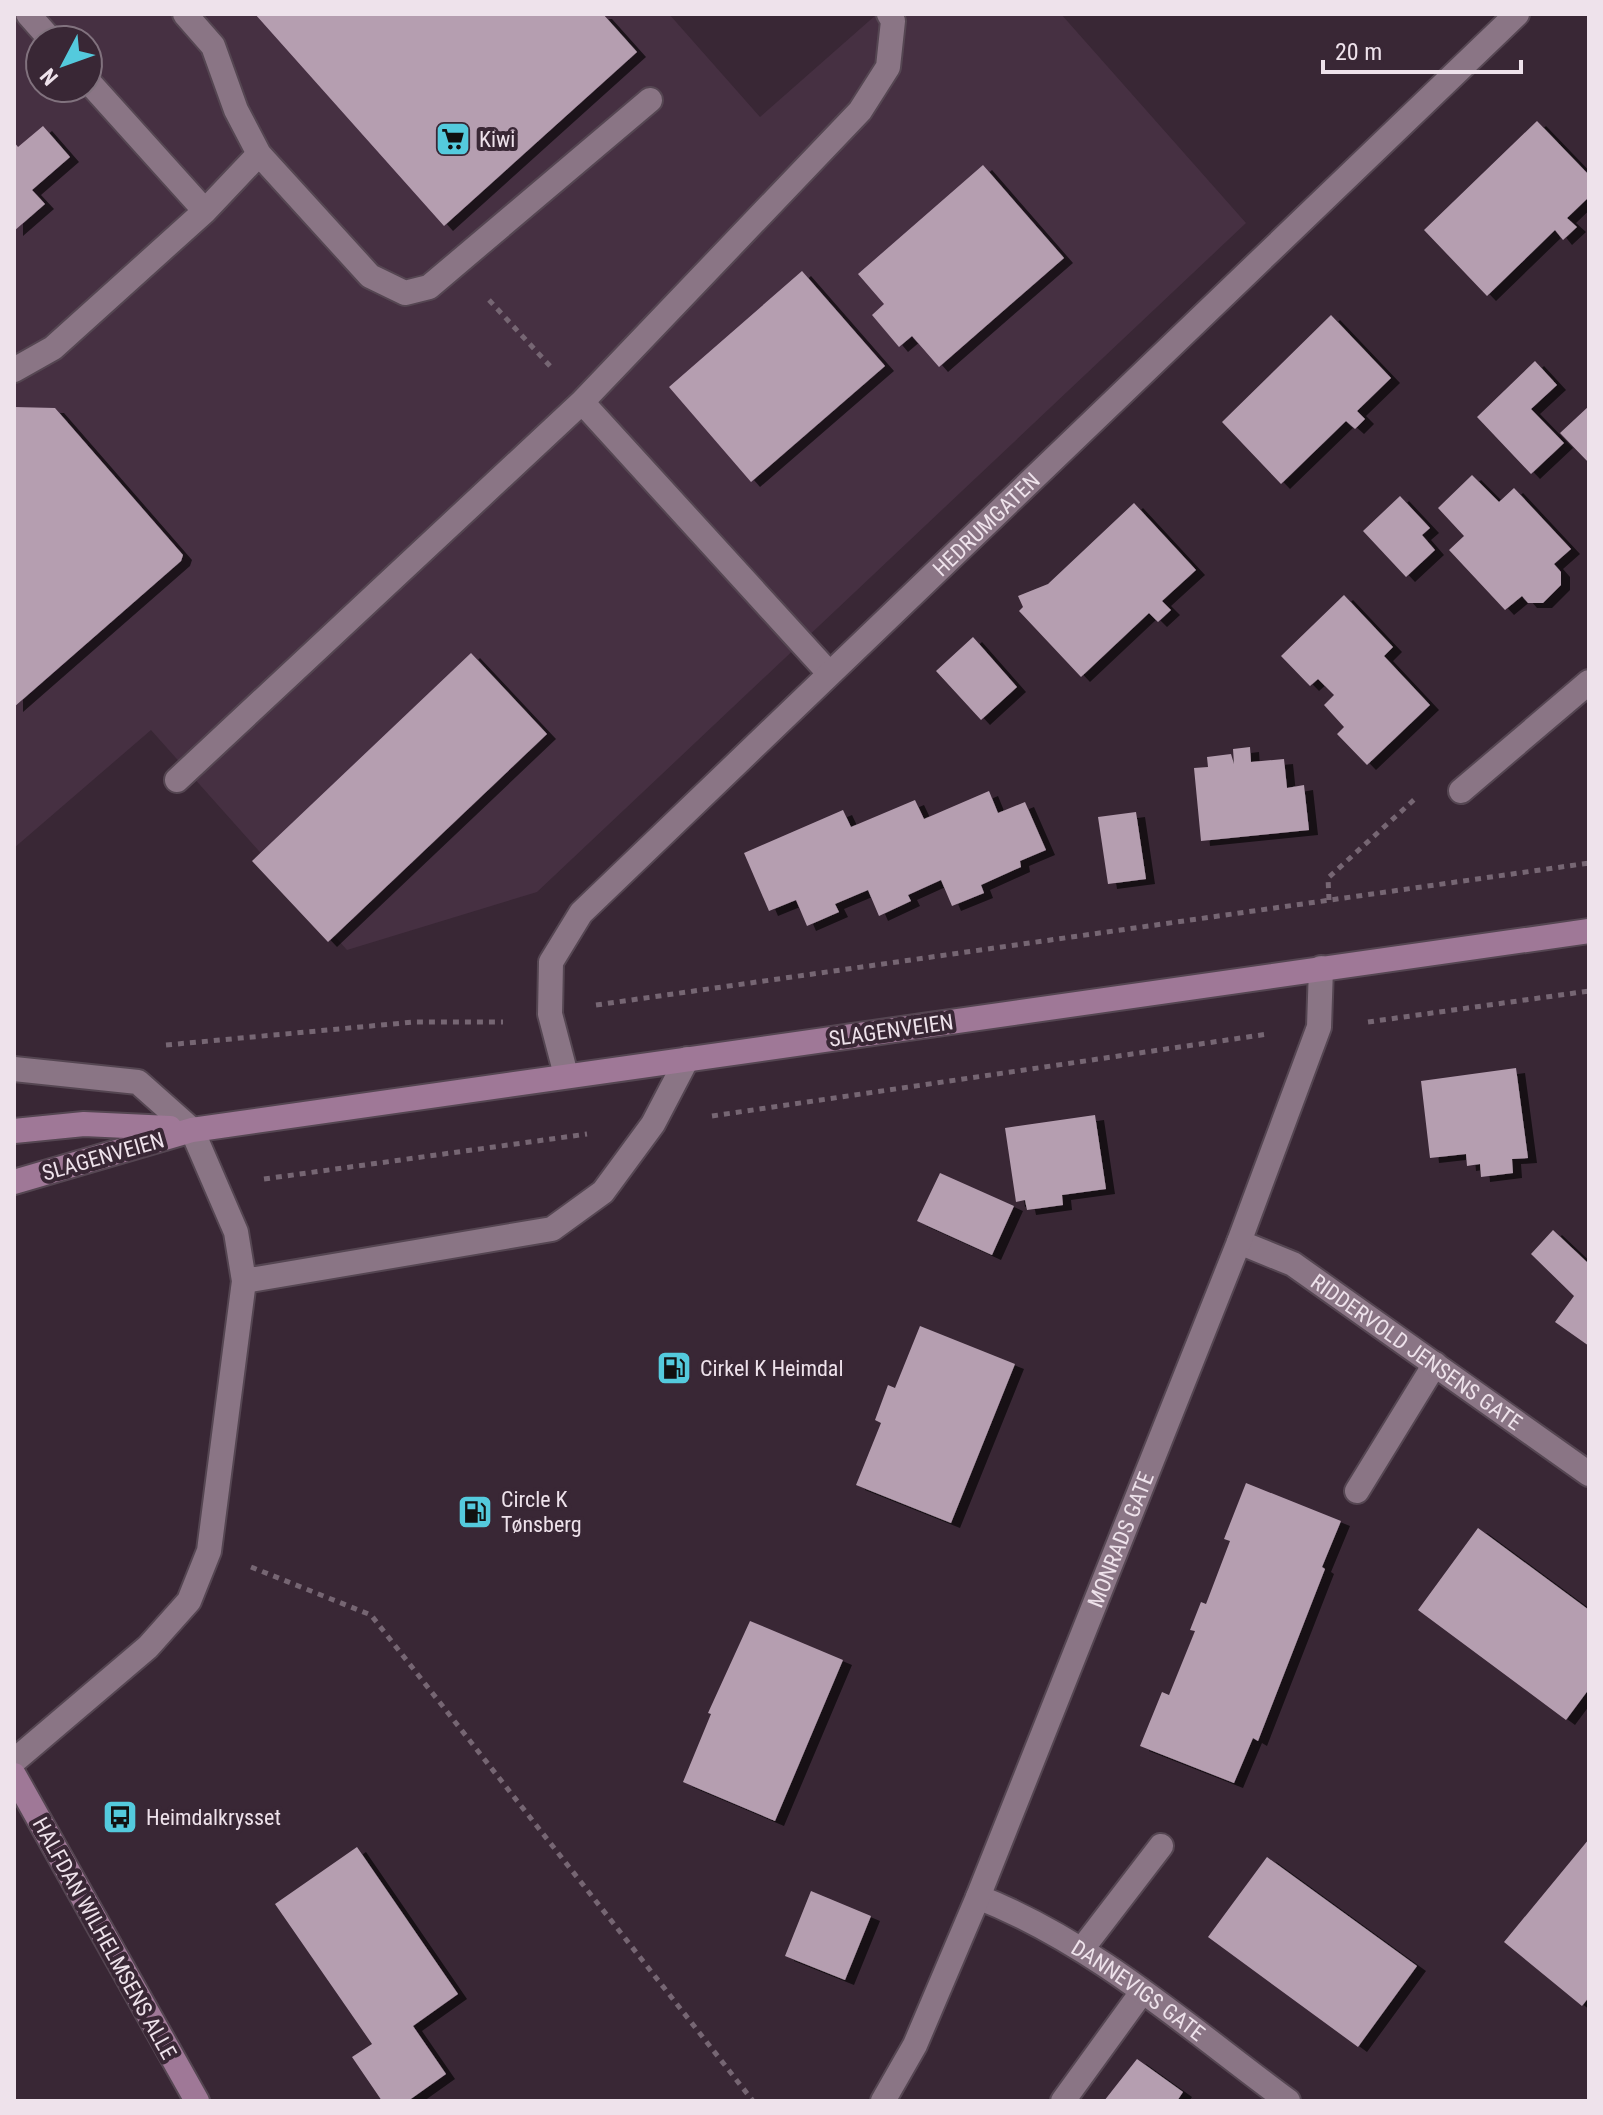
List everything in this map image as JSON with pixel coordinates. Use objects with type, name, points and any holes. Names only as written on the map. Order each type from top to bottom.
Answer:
[{"type":"main road","name":"SLAGENVEIEN","points":[[14,1182],[192,1130],[1589,931]]},
{"type":"main road","name":"SLAGENVEIEN","points":[[14,1131],[84,1124],[192,1130]]},
{"type":"main road","name":"HALFDAN WILHELMSENS ALLE","points":[[14,1775],[197,2101]]},
{"type":"street","points":[[185,14],[213,46],[236,110],[259,154],[370,276],[405,293],[429,287],[650,100]]},
{"type":"street","points":[[177,780],[582,402],[860,111],[888,67],[893,21],[889,14]]},
{"type":"street","name":"HEDRUMGATEN","points":[[566,1075],[550,1014],[551,962],[581,913],[1517,14]]},
{"type":"street","points":[[104,99],[205,211]]},
{"type":"street","points":[[14,370],[53,348],[205,211],[259,154]]},
{"type":"street","points":[[582,402],[829,673]]},
{"type":"street","points":[[1461,791],[1589,682]]},
{"type":"street","name":"MONRADS GATE","points":[[883,2101],[915,2045],[978,1897],[1239,1242],[1319,1027],[1321,968]]},
{"type":"street","points":[[244,1281],[552,1229],[603,1192],[653,1124],[687,1059]]},
{"type":"street","points":[[14,1069],[138,1082],[192,1130],[236,1232],[244,1281],[209,1551],[189,1601],[148,1647],[14,1761]]},
{"type":"street","name":"RIDDERVOLD JENSENS GATE","points":[[1239,1242],[1293,1264],[1589,1474]]},
{"type":"street","points":[[1357,1491],[1435,1364]]},
{"type":"street","points":[[1082,1949],[1161,1846]]},
{"type":"street","name":"DANNEVIGS GATE","points":[[978,1897],[1023,1915],[1082,1949],[1288,2101]]},
{"type":"street","points":[[1063,2101],[1142,1992]]},
{"type":"path","points":[[456,264],[582,402]]},
{"type":"path","points":[[1329,900],[1328,878],[1426,788],[1461,791]]},
{"type":"path","points":[[585,1007],[1589,863]]},
{"type":"path","points":[[1368,1022],[1589,991]]},
{"type":"path","points":[[155,1046],[414,1022],[505,1022]]},
{"type":"path","points":[[209,1551],[371,1615],[753,2101]]},
{"type":"shaded area","points":[[14,14],[669,14],[760,117],[877,14],[1061,14],[1246,223],[537,892],[347,950],[151,730],[14,848]]},
{"type":"building","name":"Kiwi","points":[[255,14],[603,14],[637,52],[444,226]]},
{"type":"building","points":[[1537,121],[1589,175],[1589,197],[1567,218],[1577,227],[1563,240],[1555,230],[1487,296],[1424,230]]},
{"type":"building","points":[[43,126],[70,157],[32,190],[45,204],[14,231],[14,142],[18,147]]},
{"type":"building","points":[[983,165],[1064,258],[939,367],[912,336],[899,347],[872,315],[884,304],[858,274]]},
{"type":"building","points":[[802,271],[885,366],[751,482],[669,387]]},
{"type":"building","points":[[1331,315],[1391,378],[1357,411],[1365,419],[1355,429],[1346,421],[1281,484],[1222,422]]},
{"type":"building","points":[[1535,361],[1557,385],[1531,409],[1564,443],[1531,474],[1477,417]]},
{"type":"building","points":[[1589,406],[1589,463],[1560,433]]},
{"type":"building","points":[[14,407],[55,408],[183,555],[181,561],[14,707]]},
{"type":"building","points":[[1472,475],[1499,502],[1514,488],[1571,549],[1554,564],[1561,572],[1561,585],[1543,603],[1528,603],[1522,596],[1505,610],[1449,550],[1464,536],[1438,508]]},
{"type":"building","points":[[1400,496],[1430,528],[1422,535],[1435,550],[1406,577],[1363,531]]},
{"type":"building","points":[[1134,503],[1196,570],[1162,601],[1171,610],[1158,622],[1149,613],[1081,677],[1019,611],[1023,607],[1018,596],[1048,584]]},
{"type":"building","points":[[1344,595],[1393,647],[1384,656],[1430,705],[1367,765],[1337,734],[1344,727],[1324,705],[1334,695],[1318,679],[1310,686],[1281,656]]},
{"type":"building","points":[[973,637],[1017,687],[981,720],[936,671]]},
{"type":"building","points":[[471,653],[547,734],[328,942],[252,861]]},
{"type":"building","points":[[1250,747],[1251,762],[1284,759],[1287,788],[1304,785],[1309,830],[1201,841],[1194,768],[1208,767],[1207,757],[1231,754],[1234,764],[1233,749]]},
{"type":"building","points":[[989,791],[998,813],[1025,802],[1046,850],[1020,861],[1021,867],[981,885],[984,893],[952,906],[941,880],[908,895],[911,901],[879,916],[868,890],[835,904],[839,912],[807,926],[796,900],[769,911],[744,853],[843,810],[851,827],[915,800],[924,819]]},
{"type":"building","points":[[1136,812],[1146,879],[1108,884],[1098,817]]},
{"type":"building","points":[[1516,1068],[1528,1158],[1512,1159],[1513,1173],[1481,1177],[1480,1164],[1467,1166],[1466,1154],[1430,1158],[1421,1081]]},
{"type":"building","points":[[1095,1115],[1106,1189],[1062,1195],[1063,1205],[1027,1210],[1025,1200],[1016,1202],[1005,1128]]},
{"type":"building","points":[[940,1173],[1014,1206],[992,1255],[917,1221]]},
{"type":"building","points":[[1553,1230],[1589,1264],[1589,1346],[1555,1322],[1574,1296],[1531,1254]]},
{"type":"building","points":[[920,1326],[1015,1364],[951,1523],[856,1485],[881,1423],[875,1420],[888,1385],[895,1388]]},
{"type":"building","points":[[1246,1483],[1341,1521],[1258,1741],[1253,1738],[1234,1783],[1140,1746],[1162,1692],[1169,1695],[1195,1631],[1190,1630],[1201,1602],[1206,1604],[1230,1541],[1224,1539]]},
{"type":"building","points":[[1478,1528],[1589,1610],[1589,1689],[1566,1720],[1418,1610]]},
{"type":"building","points":[[750,1621],[843,1660],[775,1821],[683,1782],[711,1714],[708,1713]]},
{"type":"building","points":[[1589,1839],[1589,1997],[1582,2006],[1504,1942]]},
{"type":"building","points":[[357,1847],[458,1994],[413,2026],[446,2074],[408,2101],[382,2101],[352,2057],[372,2044],[275,1904]]},
{"type":"building","points":[[1267,1857],[1417,1966],[1358,2047],[1208,1937]]},
{"type":"building","points":[[811,1891],[871,1916],[845,1980],[785,1956]]},
{"type":"building","points":[[1137,2059],[1183,2092],[1177,2101],[1104,2101]]},
{"type":"place","name":"Kiwi","points":[[453,139]]},
{"type":"place","name":"Cirkel K Heimdal","points":[[674,1368]]},
{"type":"place","name":"Circle K Tønsberg","points":[[475,1512]]},
{"type":"place","name":"Heimdalkrysset","points":[[120,1817]]}]
